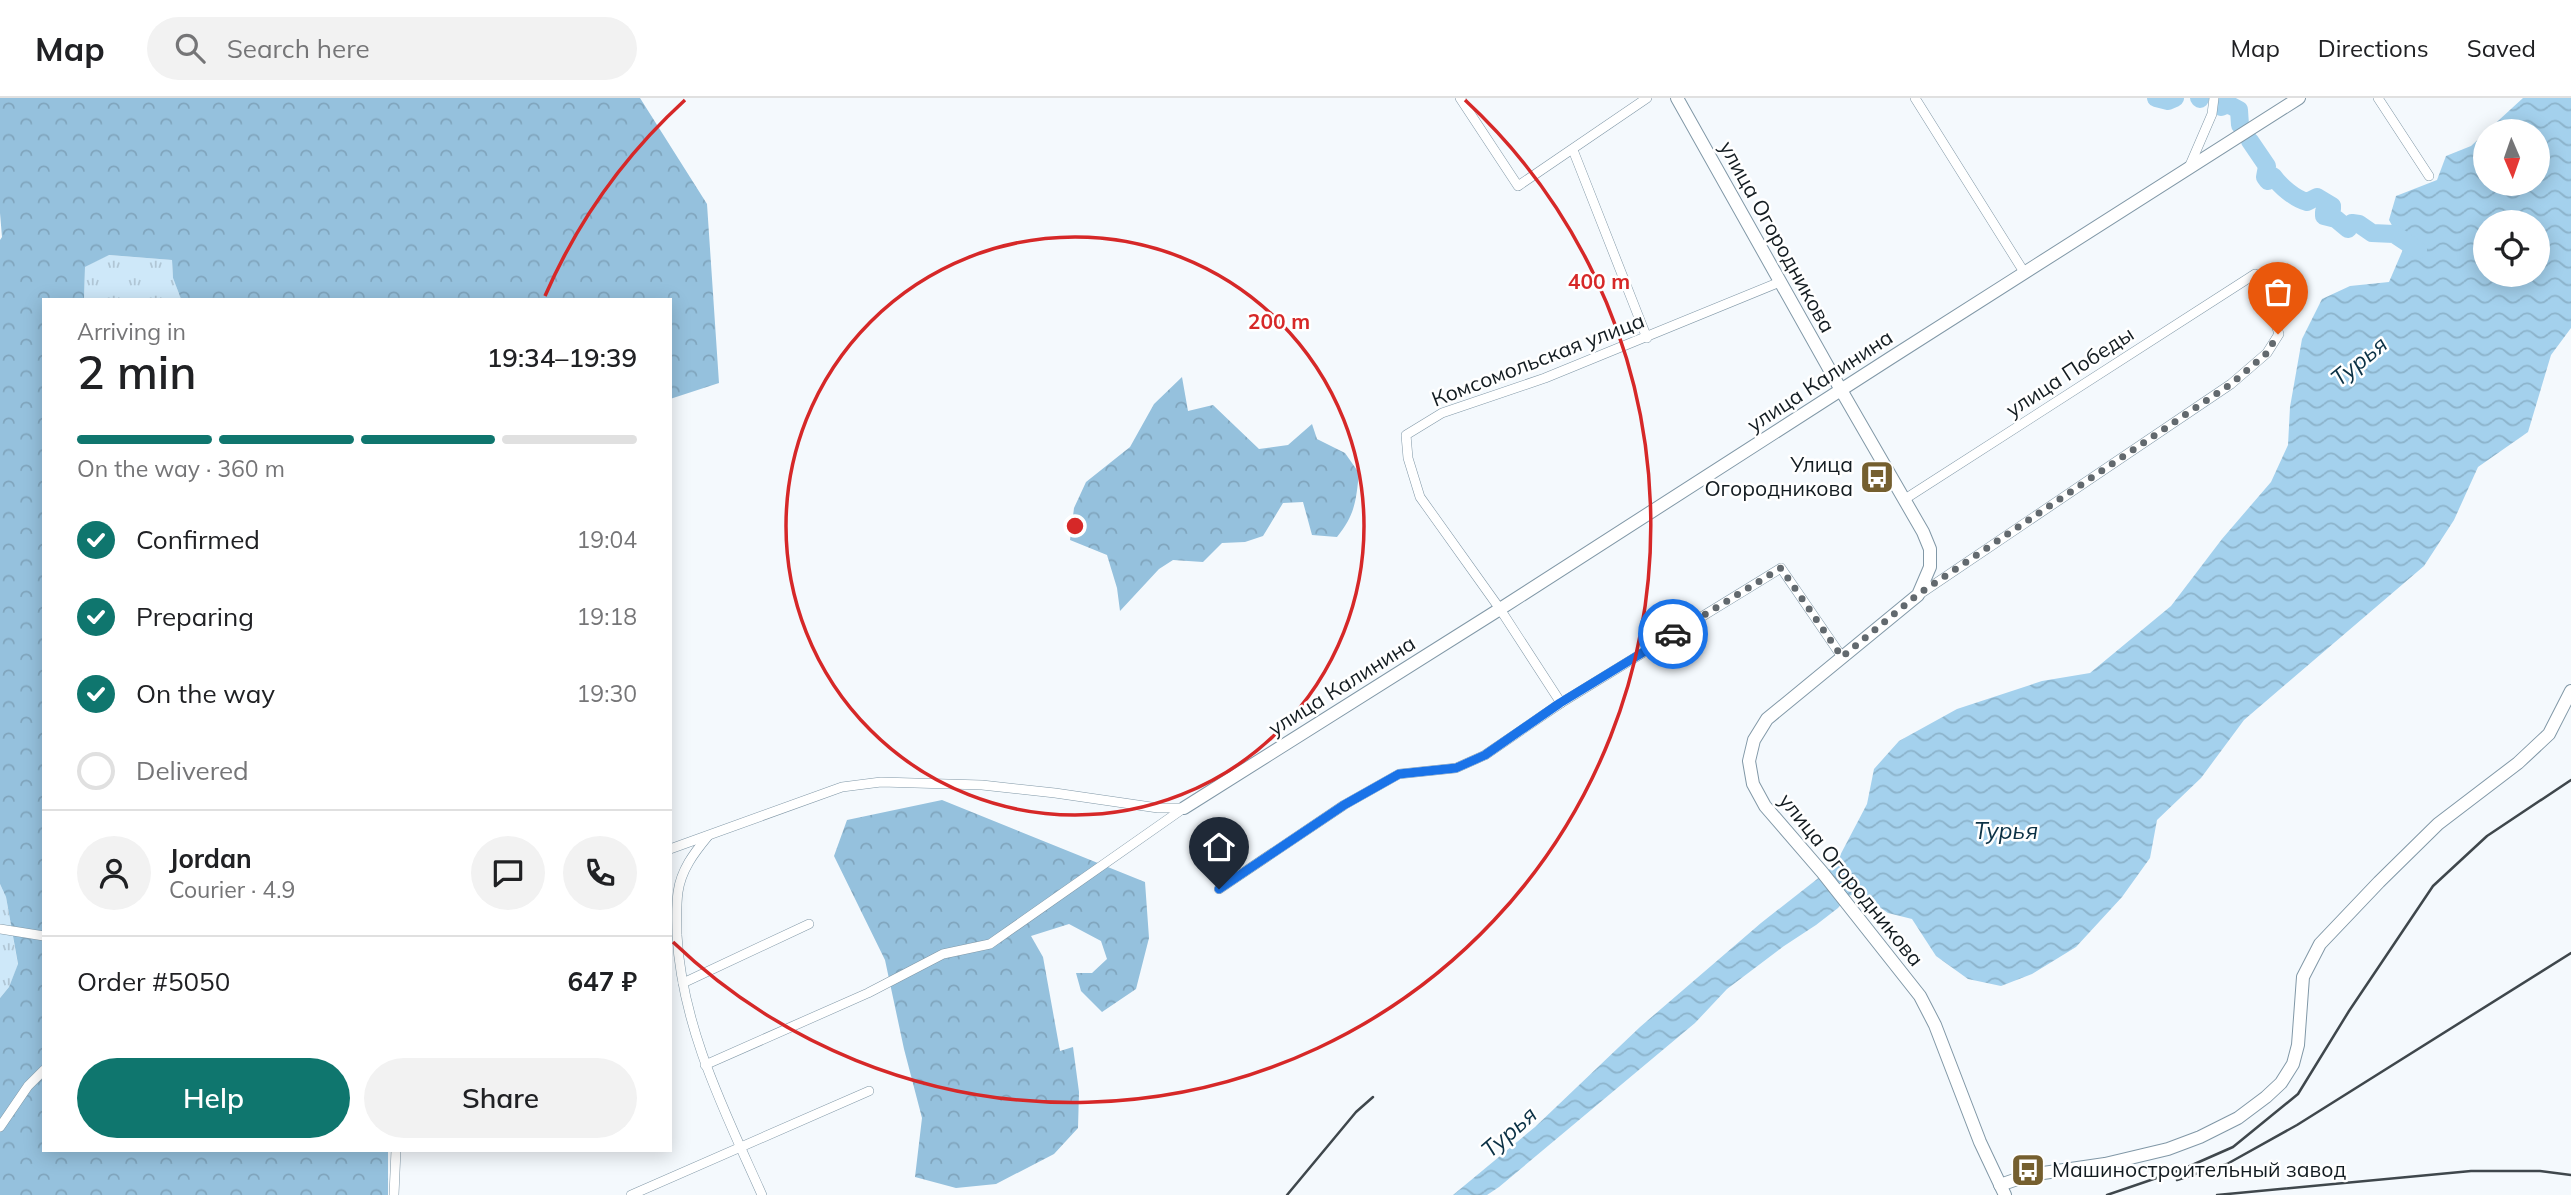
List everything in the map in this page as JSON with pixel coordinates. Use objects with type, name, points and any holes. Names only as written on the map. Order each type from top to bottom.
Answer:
[{"type":"street","points":[[1460,98],[1518,186],[1647,98]]},
{"type":"street","name":"улица Огородникова","points":[[1677,98],[1905,499],[1930,549],[1930,567],[1917,595],[1767,719],[1754,740],[1749,761],[1753,784],[1765,806],[1822,872],[1920,996],[1935,1025],[1980,1143],[2002,1190]]},
{"type":"street","points":[[1915,98],[2024,272]]},
{"type":"street","points":[[2189,169],[2205,134],[2214,98]]},
{"type":"street","name":"улица Калинина","points":[[1184,808],[2299,98]]},
{"type":"street","points":[[2378,98],[2429,176]]},
{"type":"street","points":[[1573,150],[1647,338]]},
{"type":"street","name":"улица Победы","points":[[1905,499],[2255,274],[2268,301],[2278,334],[2267,353],[2231,384],[1917,595]]},
{"type":"street","name":"Комсомольская улица","points":[[1560,703],[1500,609],[1420,497],[1408,458],[1406,435],[1442,413],[1545,378],[1780,282]]},
{"type":"street","points":[[1219,889],[1344,805],[1399,774],[1456,768],[1485,755],[1560,703],[1781,568],[1842,657]]},
{"type":"street","points":[[2002,1190],[2029,1175],[2105,1164],[2168,1149],[2238,1118],[2266,1097],[2281,1083],[2293,1064],[2298,1045],[2303,977],[2320,944],[2438,824],[2518,763],[2549,734],[2571,691]]},
{"type":"street","points":[[672,848],[842,788],[881,782],[982,785],[1158,808],[1184,808]]},
{"type":"street","points":[[705,1065],[868,993],[943,954],[990,944],[1184,808]]},
{"type":"street","points":[[709,835],[684,871],[678,892],[678,940],[682,983],[705,1065],[762,1195]]},
{"type":"street","points":[[682,983],[809,923]]},
{"type":"street","points":[[0,929],[42,936]]},
{"type":"street","points":[[0,1127],[28,1086],[42,1072]]},
{"type":"street","points":[[631,1195],[869,1091]]},
{"type":"street","points":[[394,1195],[396,1152]]},
{"type":"green space","points":[[0,98],[640,98],[707,204],[719,383],[672,398],[672,298],[181,298],[173,278],[172,260],[109,255],[85,267],[84,298],[42,298],[42,1152],[388,1152],[388,1195],[0,1195],[0,998],[9,987],[18,964],[6,897],[0,884]]},
{"type":"green space","points":[[108,255],[172,260],[173,278],[181,298],[84,298],[85,267]]},
{"type":"green space","points":[[1182,377],[1188,411],[1213,405],[1259,449],[1288,445],[1312,424],[1317,439],[1345,453],[1359,473],[1354,507],[1348,522],[1337,537],[1312,535],[1303,502],[1283,503],[1263,536],[1245,542],[1222,543],[1203,562],[1173,560],[1159,569],[1120,611],[1117,588],[1107,555],[1070,540],[1074,508],[1086,482],[1130,447],[1154,404]]},
{"type":"green space","points":[[942,800],[1145,882],[1149,938],[1136,989],[1102,1012],[1081,991],[1076,973],[1092,973],[1107,959],[1101,941],[1069,924],[1031,936],[1043,957],[1060,1051],[1073,1047],[1079,1092],[1078,1128],[1054,1154],[996,1184],[956,1188],[915,1177],[922,1118],[885,960],[834,856],[847,820]]},
{"type":"green space","points":[[0,884],[6,897],[18,965],[9,987],[0,998]]},
{"type":"water","name":"Турья","points":[[2523,98],[2571,98],[2571,328],[2551,355],[2528,432],[2478,467],[2454,520],[2424,566],[2244,720],[2201,778],[2157,820],[2150,858],[2122,897],[2076,947],[2032,974],[2001,986],[1968,979],[1936,956],[1912,919],[1888,913],[1860,893],[1848,896],[1838,908],[1816,925],[1727,989],[1695,1023],[1499,1187],[1487,1195],[1453,1195],[1535,1127],[1640,1027],[1761,923],[1835,865],[1867,804],[1874,769],[1899,741],[1957,709],[2042,681],[2090,673],[2171,606],[2222,539],[2271,482],[2288,445],[2290,407],[2302,339],[2322,299],[2350,286],[2389,282],[2404,247],[2389,220],[2396,196],[2437,180],[2446,156],[2473,144],[2473,196],[2550,196],[2550,119],[2500,119]]},
{"type":"waterway","points":[[2156,98],[2168,101],[2175,98]]},
{"type":"waterway","points":[[2221,107],[2228,104],[2239,110],[2240,125]]},
{"type":"waterway","points":[[2250,141],[2267,166],[2265,177],[2268,181],[2273,176],[2284,188],[2307,202],[2317,197],[2332,206],[2332,209],[2324,212],[2324,216],[2336,219],[2348,229],[2352,223],[2359,224],[2372,233],[2394,234],[2418,250]]},
{"type":"railway","points":[[2107,1195],[2183,1169],[2233,1147],[2298,1094],[2349,1011],[2433,886],[2487,836],[2571,780]]},
{"type":"railway","points":[[2177,1180],[2227,1164],[2297,1125],[2571,953]]},
{"type":"railway","points":[[1287,1195],[1356,1112],[1373,1097]]},
{"type":"railway","points":[[2217,1195],[2471,1171],[2540,1171],[2571,1175]]},
{"type":"way so far","points":[[1673,634],[1781,568],[1842,657],[1917,595],[2231,384],[2267,353],[2278,334]]},
{"type":"place","name":"Улица Огородникова","points":[[1877,477]]},
{"type":"place","name":"Машиностроительный завод","points":[[2028,1170]]},
{"type":"route","points":[[1219,889],[1344,805],[1399,774],[1456,768],[1485,755],[1560,703],[1673,634]]}]
